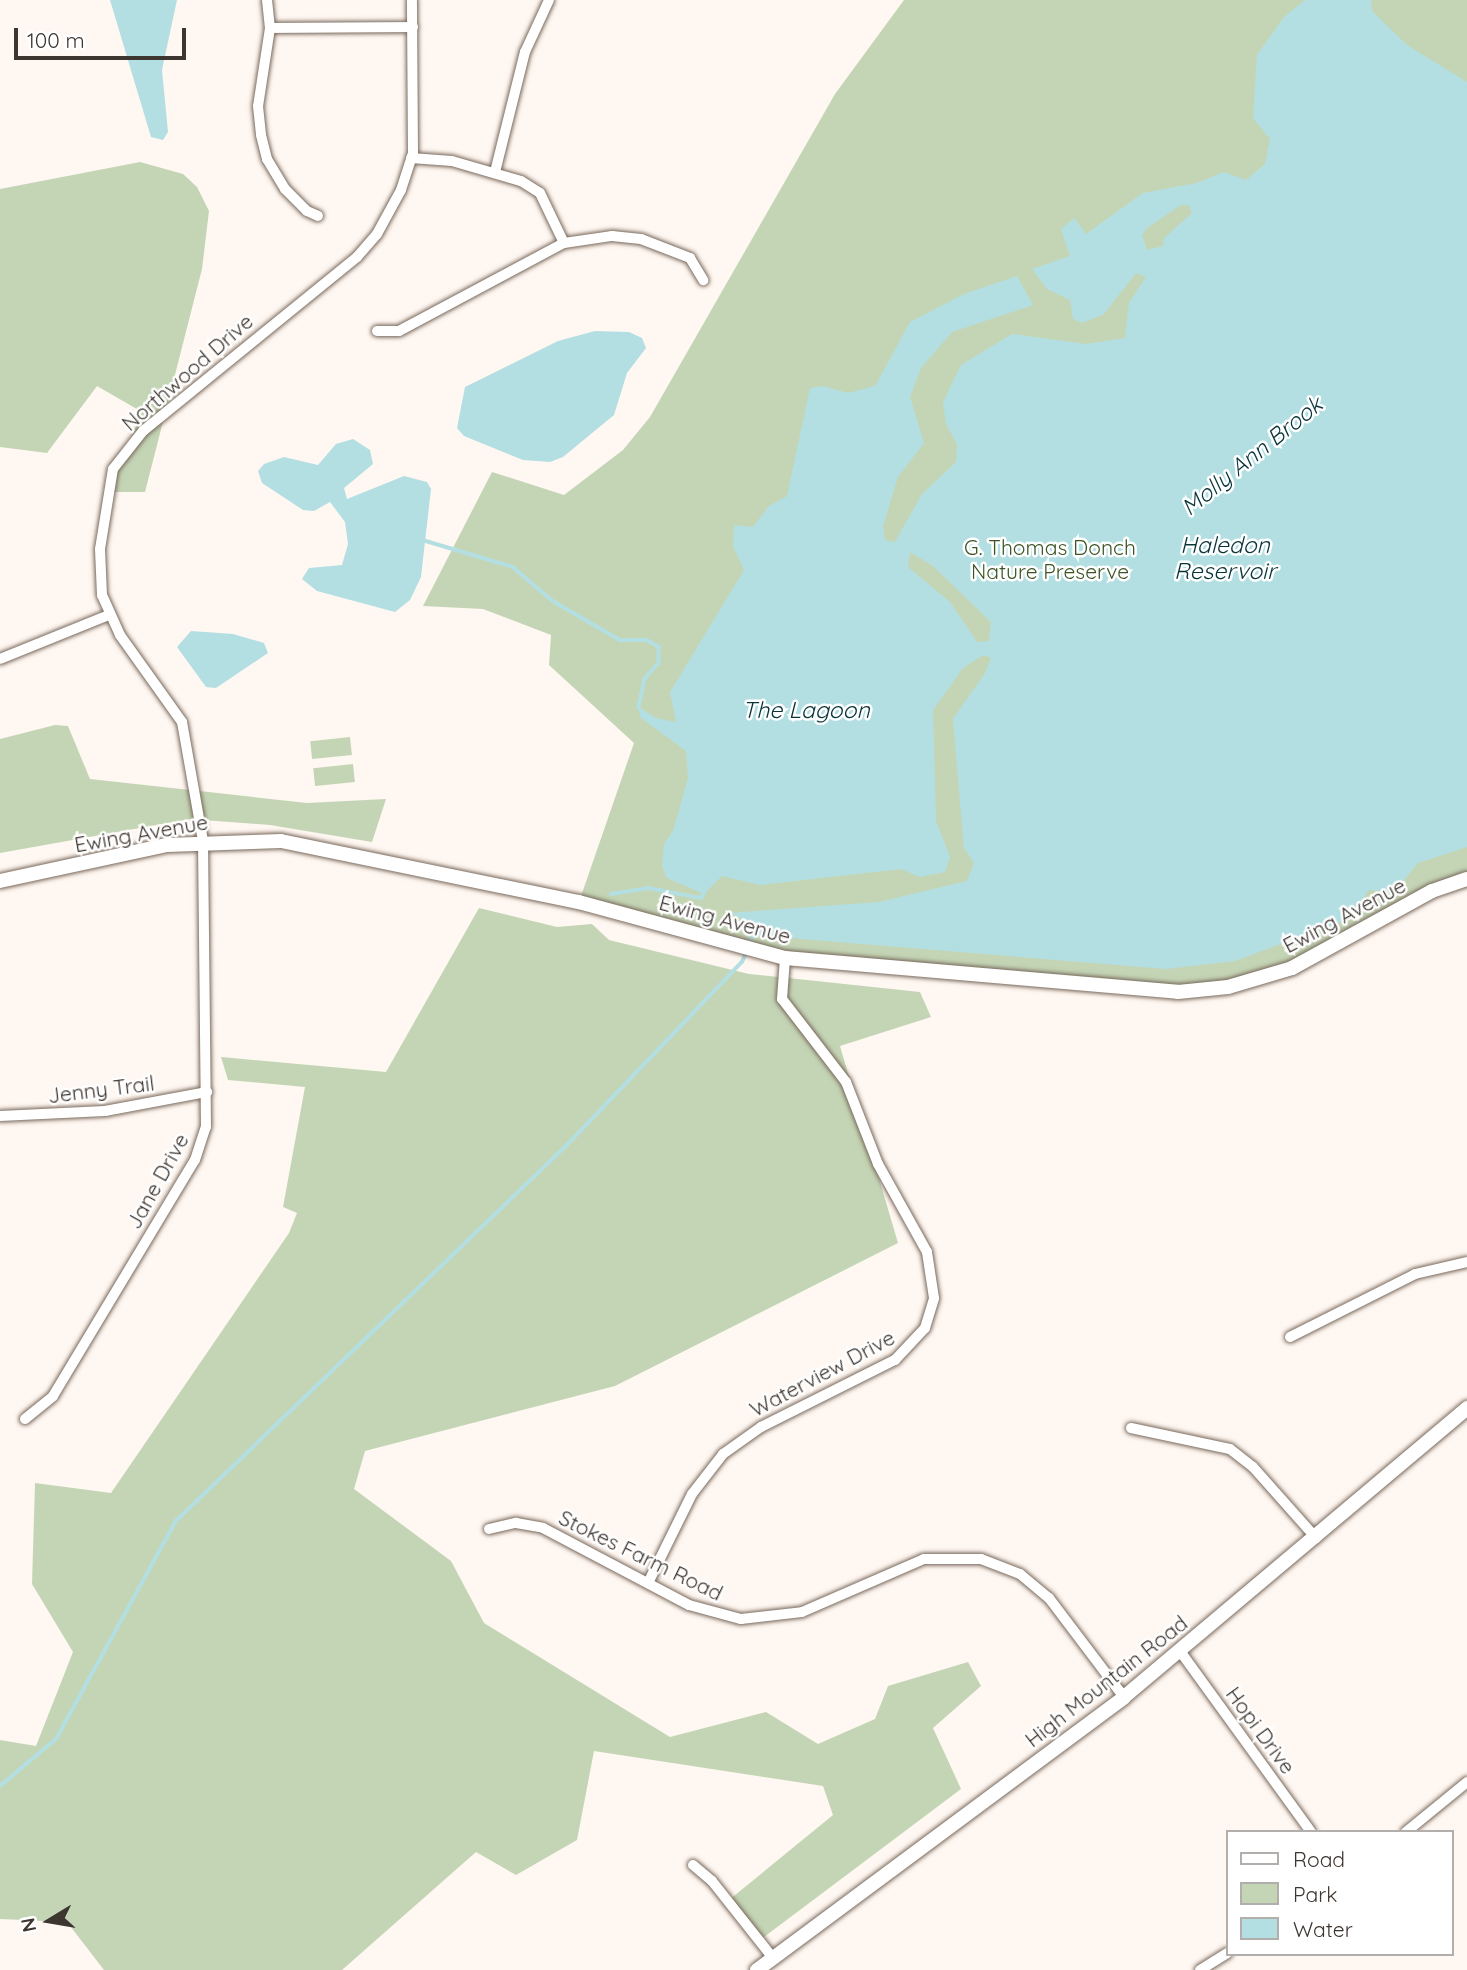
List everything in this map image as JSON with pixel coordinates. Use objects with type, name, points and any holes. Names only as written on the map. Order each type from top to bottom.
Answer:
[{"type":"main road","name":"Ewing Avenue","points":[[0,881],[202,841],[256,839],[319,846],[579,902],[785,958],[1152,991],[1203,991],[1292,968],[1432,891],[1467,878]]},
{"type":"main road","name":"High Mountain Road","points":[[757,1970],[1124,1698],[1467,1408]]},
{"type":"street","points":[[267,0],[270,28],[259,85],[261,135],[270,166],[285,189],[307,211],[318,216]]},
{"type":"street","name":"Northwood Drive","points":[[202,841],[182,722],[109,615],[102,595],[100,549],[113,469],[143,431],[357,257],[377,234],[401,190],[411,158],[412,0]]},
{"type":"street","points":[[495,172],[525,52],[549,0]]},
{"type":"street","points":[[270,28],[413,27]]},
{"type":"street","points":[[411,158],[495,172],[540,193],[564,243]]},
{"type":"street","points":[[377,331],[399,331],[564,243],[612,236],[641,239],[690,258],[703,280]]},
{"type":"street","points":[[0,659],[109,615]]},
{"type":"street","name":"Jane Drive","points":[[25,1419],[53,1396],[195,1160],[206,1127],[202,841]]},
{"type":"street","name":"Waterview Drive","points":[[648,1583],[692,1494],[723,1454],[761,1427],[895,1360],[918,1339],[930,1314],[934,1283],[927,1252],[882,1173],[846,1082],[782,999],[785,958]]},
{"type":"street","name":"Jenny Trail","points":[[0,1116],[106,1111],[207,1093]]},
{"type":"street","points":[[1290,1337],[1415,1274],[1467,1262]]},
{"type":"street","points":[[1131,1428],[1230,1449],[1253,1467],[1316,1538]]},
{"type":"street","name":"Stokes Farm Road","points":[[489,1529],[516,1523],[543,1528],[701,1610],[761,1620],[802,1612],[924,1559],[981,1559],[1020,1574],[1042,1591],[1124,1698]]},
{"type":"street","name":"Hopi Drive","points":[[1180,1651],[1310,1830]]},
{"type":"street","points":[[1408,1830],[1467,1782]]},
{"type":"street","points":[[693,1865],[712,1881],[773,1958]]},
{"type":"street","points":[[1200,1970],[1226,1954]]},
{"type":"green space","name":"G. Thomas Donch Nature Preserve","points":[[904,0],[1467,0],[1467,879],[1329,951],[1203,991],[795,959],[579,902],[634,743],[549,665],[551,635],[483,609],[423,606],[492,472],[564,495],[623,450],[650,417],[835,94]]},
{"type":"green space","points":[[140,162],[183,174],[197,187],[209,211],[202,269],[145,492],[109,492],[142,412],[97,386],[47,453],[0,447],[0,189]]},
{"type":"green space","points":[[55,725],[68,726],[90,779],[307,803],[386,799],[372,842],[270,825],[190,819],[0,853],[0,739]]},
{"type":"green space","points":[[350,737],[352,755],[312,759],[310,741]]},
{"type":"green space","points":[[353,764],[355,782],[315,786],[313,768]]},
{"type":"green space","points":[[479,908],[557,927],[592,924],[609,940],[749,974],[920,992],[931,1017],[840,1046],[898,1243],[615,1386],[365,1451],[354,1489],[451,1561],[484,1623],[670,1737],[766,1712],[818,1744],[875,1719],[888,1686],[968,1662],[981,1686],[933,1728],[961,1789],[760,1940],[729,1900],[833,1815],[823,1786],[594,1751],[577,1840],[516,1875],[476,1852],[342,1970],[104,1970],[67,1922],[0,1919],[0,1740],[36,1746],[73,1652],[32,1584],[35,1483],[111,1493],[289,1233],[297,1213],[283,1207],[305,1087],[228,1080],[221,1057],[386,1072]]},
{"type":"water","points":[[110,0],[177,0],[162,70],[168,132],[163,140],[151,137]]},
{"type":"water","name":"Haledon Reservoir","points":[[1305,0],[1371,0],[1372,11],[1407,45],[1467,82],[1467,847],[1418,863],[1394,892],[1369,890],[1346,920],[1235,961],[1166,969],[753,935],[741,918],[729,913],[879,902],[967,881],[974,863],[964,848],[953,719],[985,673],[991,658],[983,655],[963,668],[933,710],[936,821],[950,857],[945,872],[920,877],[901,869],[760,885],[722,876],[704,894],[667,878],[662,866],[664,844],[673,831],[688,778],[686,751],[641,718],[637,706],[656,718],[676,722],[670,692],[744,570],[733,546],[734,525],[753,527],[769,506],[787,496],[810,388],[823,386],[848,393],[875,386],[910,322],[964,294],[1017,276],[1033,305],[952,332],[921,368],[910,397],[924,443],[898,477],[883,526],[885,540],[895,542],[922,494],[956,462],[957,444],[946,424],[943,402],[961,365],[1012,334],[1086,344],[1125,338],[1129,303],[1146,277],[1136,273],[1104,314],[1082,323],[1073,319],[1070,300],[1047,289],[1032,269],[1070,256],[1061,229],[1074,218],[1086,234],[1143,193],[1197,183],[1224,172],[1246,180],[1265,164],[1270,139],[1253,118],[1257,55],[1284,17]],"holes":[[[1181,205],[1189,205],[1192,213],[1164,238],[1163,246],[1147,250],[1142,235],[1147,228]],[[910,552],[933,566],[991,622],[989,641],[977,642],[950,602],[908,567]]]},
{"type":"water","points":[[595,331],[629,332],[642,338],[646,348],[627,373],[614,415],[563,457],[550,462],[523,460],[464,436],[457,428],[465,387],[558,341]]},
{"type":"water","points":[[353,439],[370,450],[373,464],[344,488],[347,499],[404,476],[427,482],[431,489],[421,577],[410,600],[395,612],[317,591],[302,579],[309,568],[342,565],[348,544],[345,522],[330,502],[314,511],[303,510],[262,483],[258,471],[264,464],[284,457],[318,465],[336,444]]},
{"type":"water","points":[[191,631],[233,634],[264,643],[268,653],[216,688],[206,687],[177,647]]},
{"type":"waterway","name":"Molly Ann Brook","points":[[426,541],[513,567],[553,601],[620,640],[647,640],[659,647],[659,663],[645,679],[639,707]]},
{"type":"waterway","points":[[611,894],[648,888],[701,898],[704,894]]},
{"type":"waterway","points":[[749,945],[753,935]]},
{"type":"waterway","points":[[0,1786],[56,1739],[176,1521],[567,1145],[742,962],[746,953]]},
{"type":"water label","name":"The Lagoon","points":[[806,710]]}]
